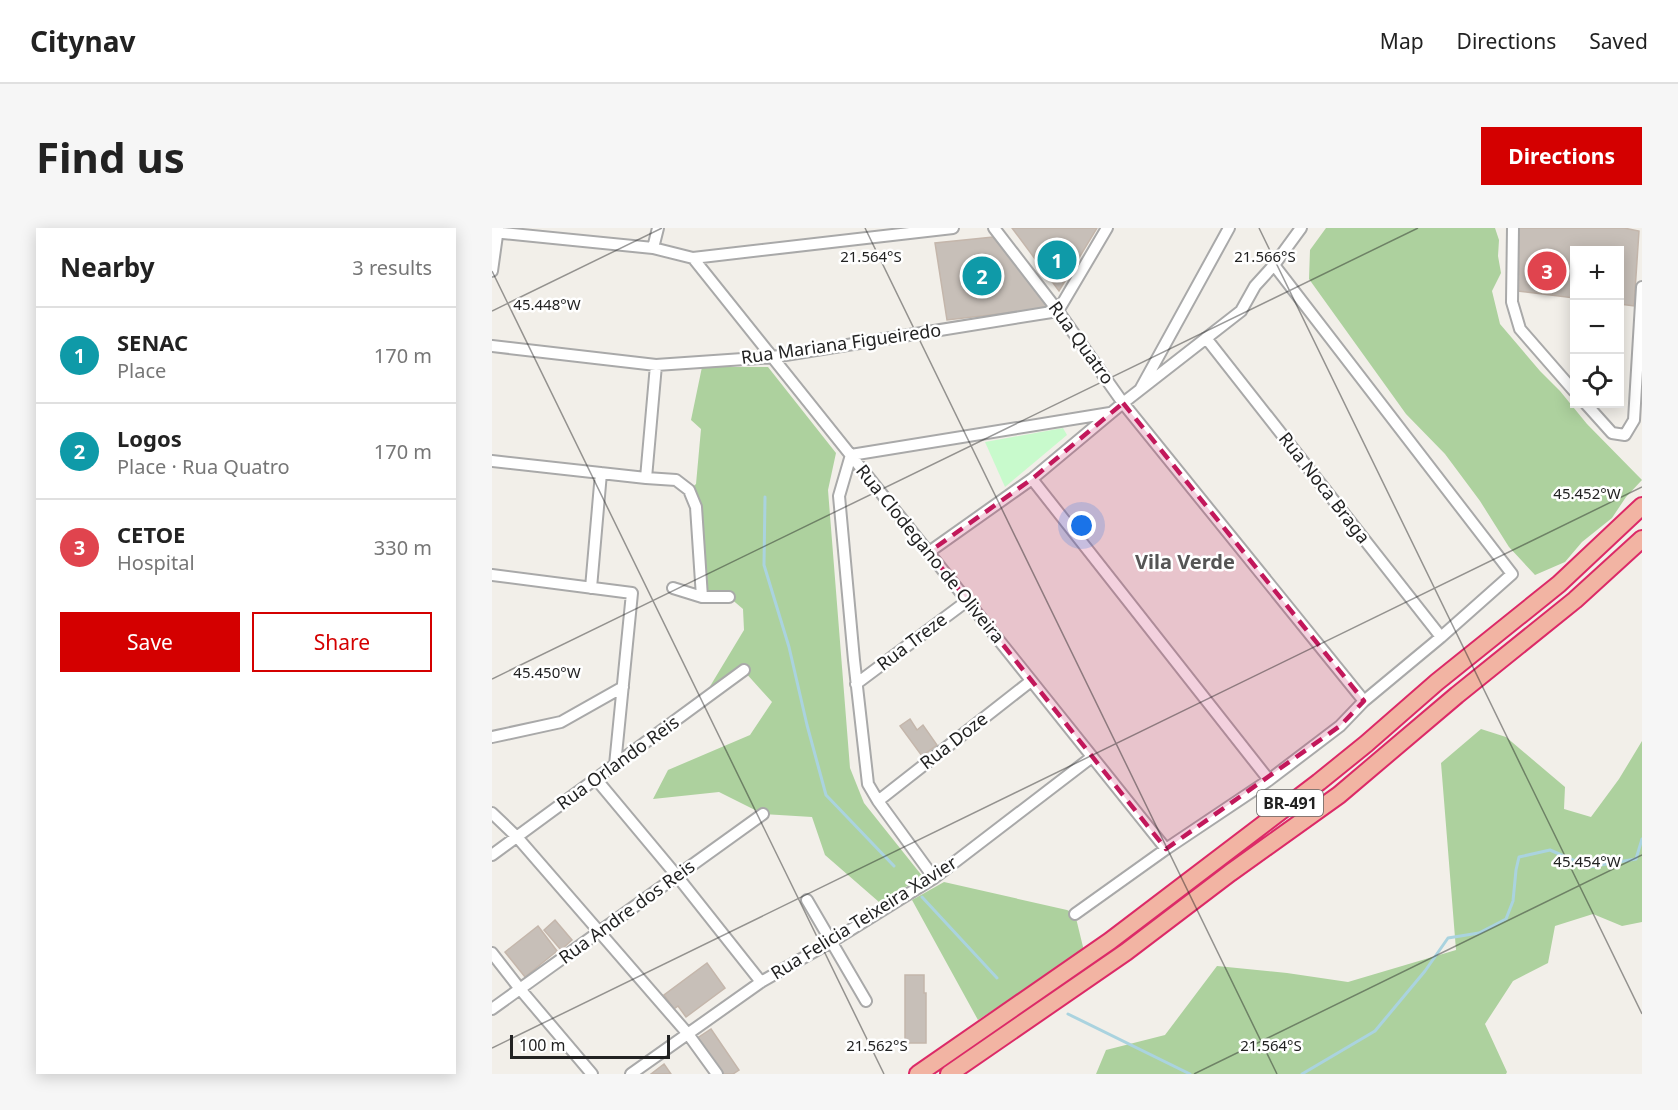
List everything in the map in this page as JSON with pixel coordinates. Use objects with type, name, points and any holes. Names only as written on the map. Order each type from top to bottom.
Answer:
[{"type":"highway","name":"BR-491","points":[[918,1074],[1110,941],[1329,774],[1437,682],[1559,584],[1642,506]]},
{"type":"highway","name":"BR-491","points":[[949,1074],[1126,952],[1339,795],[1456,695],[1575,600],[1642,540]]},
{"type":"street","points":[[653,248],[658,228]]},
{"type":"street","points":[[492,271],[496,231],[653,248],[693,258],[953,228]]},
{"type":"street","name":"Rua Quatro","points":[[994,228],[1058,311],[1123,403],[1364,701]]},
{"type":"street","points":[[1058,311],[1107,228]]},
{"type":"street","points":[[1138,391],[1229,228]]},
{"type":"street","points":[[929,552],[1032,479],[1110,413],[1241,311],[1256,286],[1274,266],[1301,228]]},
{"type":"street","points":[[1513,228],[1512,302],[1520,329],[1570,385]]},
{"type":"street","name":"Rua Clodegano de Oliveira","points":[[693,258],[1166,849]]},
{"type":"street","points":[[1075,914],[1269,780],[1340,726],[1364,701],[1512,574],[1274,266]]},
{"type":"street","points":[[1590,408],[1612,433],[1625,435],[1634,420],[1642,286]]},
{"type":"street","name":"Rua Mariana Figueiredo","points":[[492,346],[656,365],[772,357],[1058,311]]},
{"type":"street","name":"Rua Noca Braga","points":[[1206,338],[1441,637]]},
{"type":"street","points":[[646,478],[656,365]]},
{"type":"street","points":[[934,878],[868,784],[838,496],[851,455],[1110,413]]},
{"type":"street","points":[[492,461],[676,480],[689,490],[696,507],[702,597]]},
{"type":"street","points":[[591,588],[601,473]]},
{"type":"street","points":[[1032,479],[1269,780]]},
{"type":"street","points":[[492,575],[632,593],[615,765]]},
{"type":"street","points":[[673,588],[702,597],[729,597]]},
{"type":"street","name":"Rua Treze","points":[[856,684],[967,601]]},
{"type":"street","name":"Rua Orlando Reis","points":[[492,855],[744,670]]},
{"type":"street","name":"Rua Doze","points":[[878,801],[1031,681]]},
{"type":"street","points":[[492,737],[561,722],[623,687]]},
{"type":"street","name":"Rua Felicia Teixeira Xavier","points":[[631,1074],[761,982],[934,878],[1092,757]]},
{"type":"street","points":[[596,779],[761,982]]},
{"type":"street","points":[[492,813],[517,837],[688,1034],[717,1074]]},
{"type":"street","name":"Rua Andre dos Reis","points":[[492,1010],[763,814]]},
{"type":"street","points":[[807,900],[866,1002]]},
{"type":"street","points":[[492,953],[592,1074]]},
{"type":"highlighted area","points":[[1123,403],[1364,701],[1340,726],[1166,849],[929,552],[1032,479]]},
{"type":"green space","points":[[1326,228],[1495,228],[1499,240],[1498,256],[1501,273],[1492,291],[1500,324],[1560,391],[1570,403],[1570,408],[1574,408],[1642,480],[1626,497],[1612,518],[1582,542],[1565,562],[1535,575],[1509,547],[1480,501],[1445,454],[1406,414],[1309,279],[1310,250]]},
{"type":"green space","points":[[702,367],[768,367],[836,453],[828,490],[850,768],[864,803],[923,877],[879,902],[825,855],[812,817],[763,814],[719,792],[653,799],[668,770],[750,735],[772,702],[744,671],[709,688],[744,630],[743,609],[729,597],[702,597],[689,490],[696,484],[701,429],[691,420]]},
{"type":"green space","points":[[1063,428],[1067,435],[1005,487],[985,442]]},
{"type":"green space","points":[[1481,729],[1506,737],[1565,787],[1564,809],[1591,817],[1619,779],[1642,741],[1642,922],[1622,926],[1593,914],[1555,926],[1548,963],[1513,981],[1485,1024],[1506,1074],[1096,1074],[1106,1050],[1165,1035],[1217,966],[1348,982],[1456,950],[1441,763]]},
{"type":"green space","points":[[944,882],[1067,910],[1075,914],[1084,951],[978,1020],[912,900]]},
{"type":"building","points":[[1012,228],[1097,228],[1059,291]]},
{"type":"building","points":[[1519,228],[1624,228],[1639,231],[1634,306],[1624,305],[1624,246],[1570,246],[1570,298],[1518,291]]},
{"type":"building","points":[[993,237],[1050,308],[947,320],[935,243]]},
{"type":"building","points":[[910,719],[917,730],[923,725],[937,745],[922,756],[900,726]]},
{"type":"building","points":[[555,920],[572,940],[561,950],[544,930]]},
{"type":"building","points":[[538,926],[557,951],[525,977],[505,952]]},
{"type":"building","points":[[707,963],[725,988],[686,1017],[678,1006],[674,1009],[664,995]]},
{"type":"building","points":[[905,975],[924,975],[926,1043],[905,1043]]},
{"type":"building","points":[[711,1029],[739,1070],[733,1074],[720,1074],[696,1039]]},
{"type":"building","points":[[664,1064],[671,1074],[651,1074]]},
{"type":"waterway","points":[[765,497],[764,565],[789,647],[826,795],[894,866]]},
{"type":"waterway","points":[[1302,1074],[1375,1031],[1425,971],[1448,938],[1479,933],[1506,919],[1513,901],[1519,857],[1550,850],[1589,867],[1636,859],[1642,839]]},
{"type":"waterway","points":[[922,897],[997,978]]},
{"type":"waterway","points":[[1068,1014],[1190,1074]]},
{"type":"place","name":"SENAC","points":[[1057,260]]},
{"type":"place","name":"CETOE","points":[[1547,271]]},
{"type":"place","name":"Logos","points":[[982,276]]},
{"type":"district","name":"Vila Verde","points":[[1185,562]]}]
